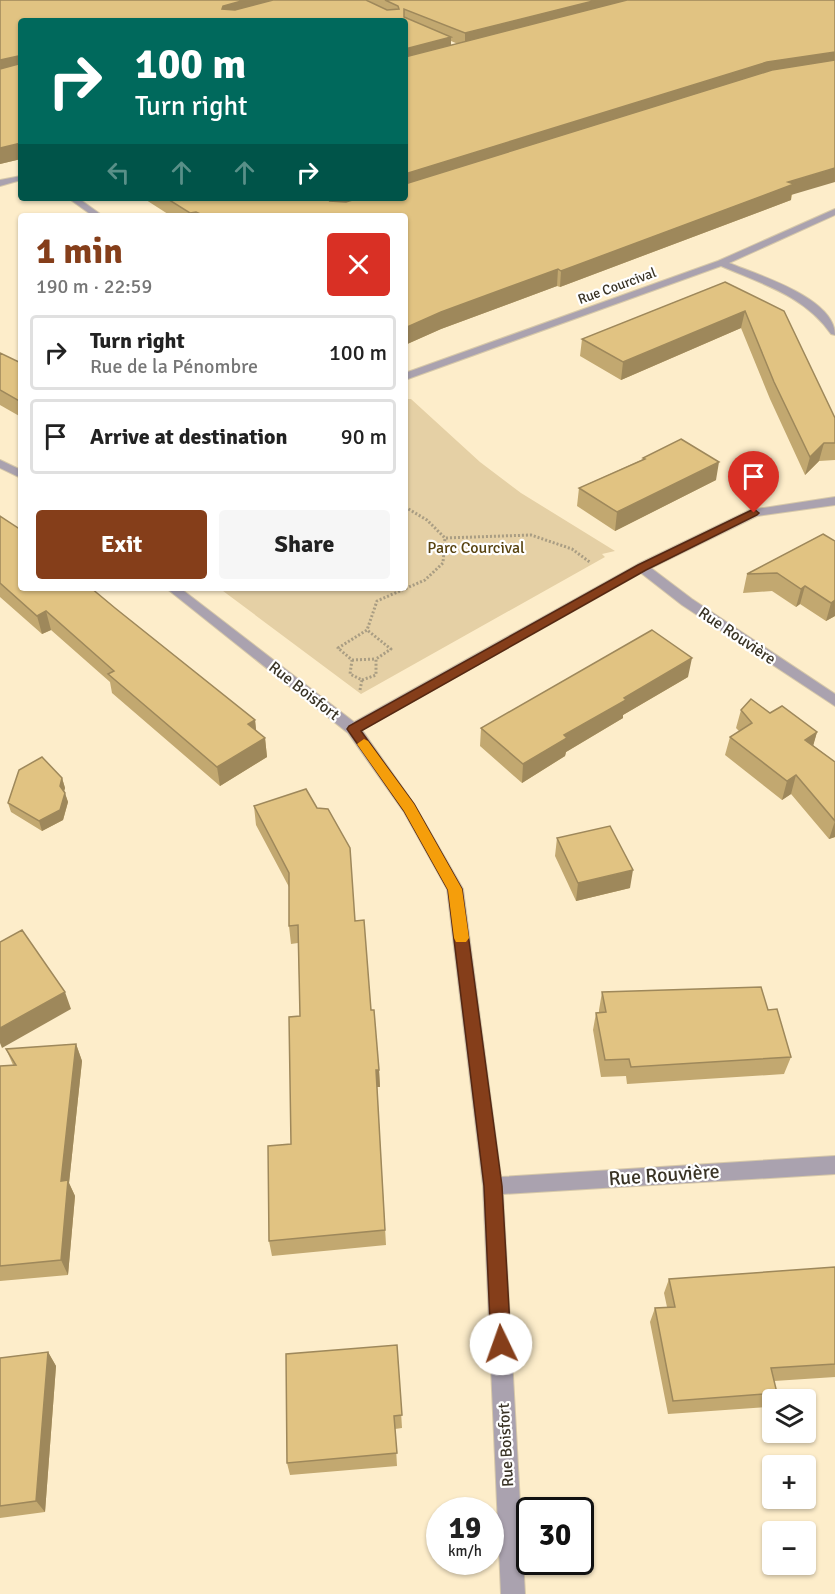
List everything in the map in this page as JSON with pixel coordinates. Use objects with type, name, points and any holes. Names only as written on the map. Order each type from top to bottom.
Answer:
[{"type":"street","points":[[0,183],[18,179]]},
{"type":"street","points":[[76,201],[94,213]]},
{"type":"street","name":"Rue Courcival","points":[[408,376],[721,263],[835,212]]},
{"type":"street","points":[[721,263],[798,297],[820,311],[835,332]]},
{"type":"street","points":[[0,463],[18,473]]},
{"type":"street","points":[[353,729],[642,567],[754,513],[835,501]]},
{"type":"street","name":"Rue Rouvière","points":[[642,567],[687,602],[835,701]]},
{"type":"street","name":"Rue Boisfort","points":[[176,591],[353,729],[409,808],[455,889],[493,1186],[513,1594]]},
{"type":"street","name":"Rue Rouvière","points":[[493,1186],[835,1165]]},
{"type":"path","points":[[408,508],[435,524],[445,538],[443,563],[425,580],[408,587]]},
{"type":"path","points":[[445,538],[531,535],[572,549],[615,582]]},
{"type":"path","points":[[367,630],[391,649],[376,659],[352,660],[338,648],[367,630],[377,601],[400,591]]},
{"type":"path","points":[[352,660],[350,674],[362,680],[376,675],[376,659]]},
{"type":"path","points":[[353,729],[362,680]]},
{"type":"green space","name":"Parc Courcival","points":[[408,399],[411,399],[480,462],[521,493],[615,551],[602,554],[605,557],[361,694],[223,591],[408,591]]},
{"type":"building","points":[[0,0],[245,0],[223,6],[222,9],[235,10],[273,0],[366,0],[387,10],[399,9],[398,6],[385,0],[597,0],[465,33],[404,9],[404,17],[406,18],[18,18],[18,56],[0,60]]},
{"type":"building","points":[[627,0],[835,1],[835,52],[767,62],[408,173],[408,56]]},
{"type":"building","points":[[408,19],[451,37],[408,48]]},
{"type":"building","points":[[835,60],[835,168],[788,182],[794,184],[561,271],[558,269],[441,312],[408,327],[408,213],[190,213],[171,201],[408,201],[408,183],[772,70]]},
{"type":"building","points":[[18,64],[18,144],[0,148],[0,69]]},
{"type":"building","points":[[725,282],[784,311],[835,418],[835,443],[824,443],[810,457],[774,382],[745,311],[623,362],[582,339]]},
{"type":"building","points":[[0,353],[18,362],[18,400],[0,390]]},
{"type":"building","points":[[681,439],[719,462],[617,512],[579,488],[645,459],[643,458]]},
{"type":"building","points":[[0,516],[18,528],[18,591],[95,591],[255,720],[248,724],[265,738],[217,767],[108,674],[114,671],[46,611],[37,616],[0,583]]},
{"type":"building","points":[[823,534],[835,541],[835,600],[831,603],[805,586],[801,589],[777,573],[747,574]]},
{"type":"building","points":[[652,630],[692,658],[624,698],[626,700],[564,735],[567,738],[523,764],[481,728]]},
{"type":"building","points":[[751,699],[770,713],[782,706],[817,732],[805,740],[835,762],[835,821],[796,775],[787,781],[730,737],[752,723],[741,710]]},
{"type":"building","points":[[42,757],[62,778],[60,786],[65,793],[60,810],[39,821],[8,803],[19,770]]},
{"type":"building","points":[[306,789],[317,808],[328,809],[350,848],[355,921],[364,920],[371,1010],[374,1010],[379,1070],[376,1070],[385,1230],[269,1241],[268,1146],[291,1144],[289,1017],[300,1016],[298,925],[289,926],[289,873],[254,806]]},
{"type":"building","points":[[610,826],[633,870],[578,883],[557,838]]},
{"type":"building","points":[[22,930],[65,992],[0,1028],[0,942]]},
{"type":"building","points":[[761,987],[768,1010],[777,1009],[791,1057],[631,1067],[629,1059],[605,1060],[596,1013],[606,1012],[602,992]]},
{"type":"building","points":[[76,1044],[61,1181],[68,1180],[61,1260],[0,1266],[0,1066],[16,1065],[6,1049]]},
{"type":"building","points":[[835,1267],[835,1364],[771,1368],[776,1389],[762,1389],[762,1394],[673,1401],[655,1308],[675,1307],[669,1279]]},
{"type":"building","points":[[397,1345],[402,1415],[394,1416],[397,1453],[287,1463],[286,1354]]},
{"type":"building","points":[[48,1352],[36,1501],[0,1506],[0,1358]]},
{"type":"slow traffic","points":[[364,744],[409,808],[455,889],[461,938]]},
{"type":"route","points":[[501,1344],[493,1186],[455,889],[409,808],[353,729],[642,567],[754,513]]}]
